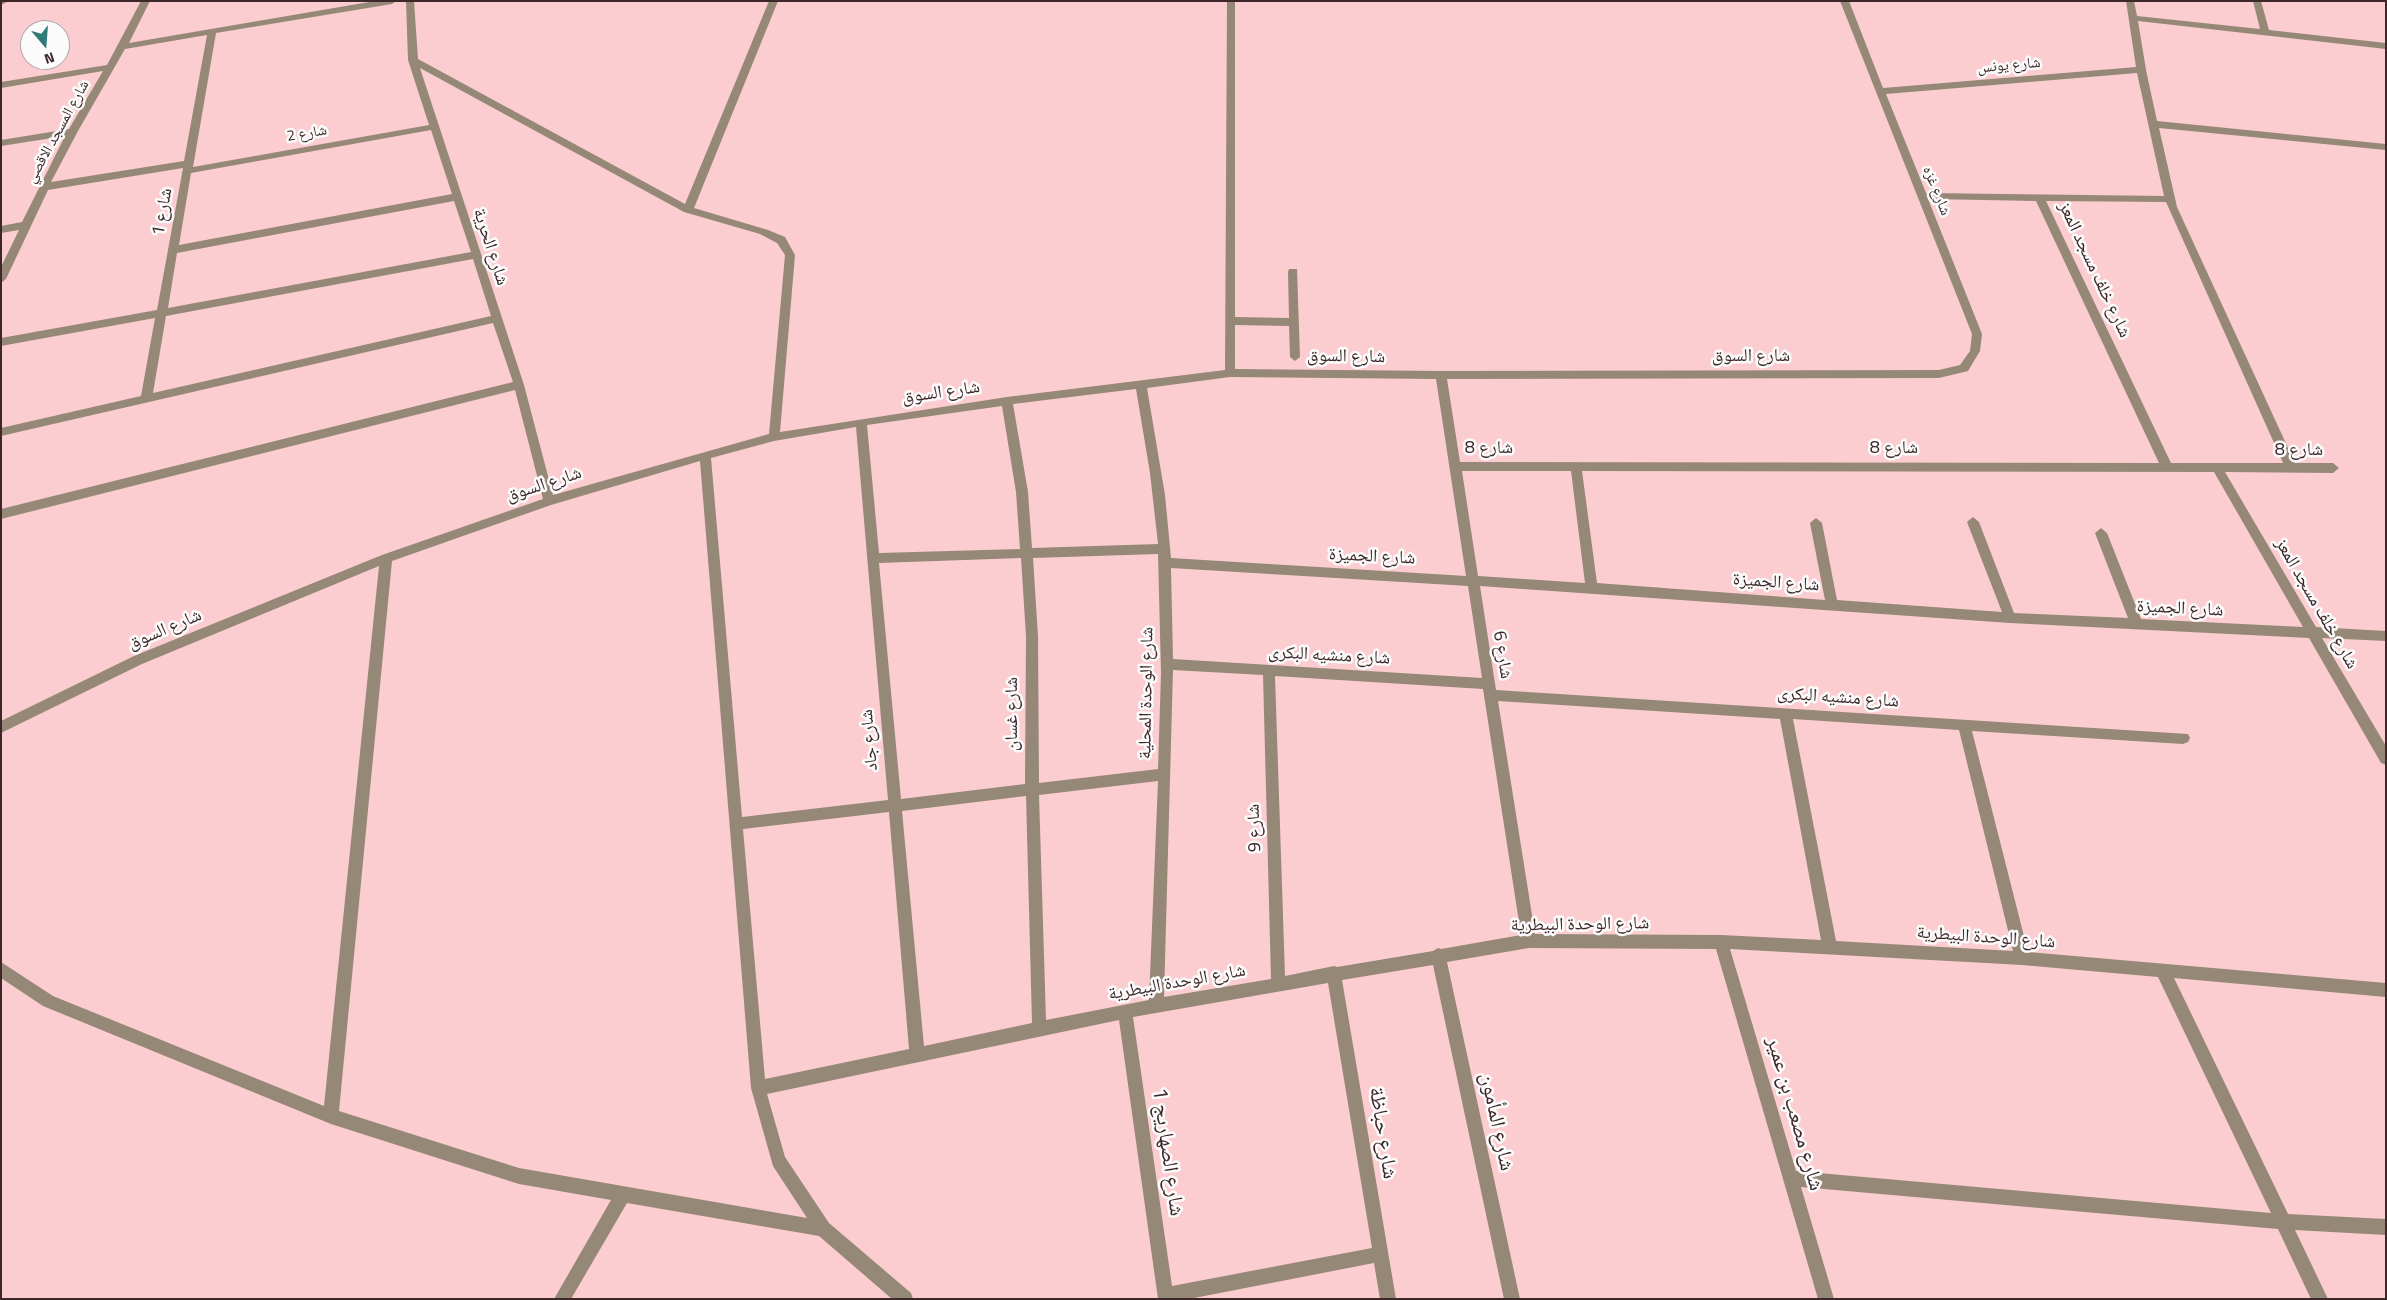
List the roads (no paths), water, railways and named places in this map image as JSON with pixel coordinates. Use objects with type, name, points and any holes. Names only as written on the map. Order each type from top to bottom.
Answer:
[{"type":"street","points":[[1,2],[5,1]]},
{"type":"street","name":"شارع المسجد الاقصي","points":[[1,279],[44,186],[73,132],[125,46],[146,1]]},
{"type":"street","points":[[125,46],[392,1]]},
{"type":"street","name":"شارع الحرية","points":[[410,1],[413,60],[433,127],[519,385],[548,501]]},
{"type":"street","points":[[688,210],[774,1]]},
{"type":"street","points":[[1230,373],[1231,1]]},
{"type":"street","name":"شارع غزه","points":[[1844,1],[1978,334],[1975,351],[1964,368],[1939,374]]},
{"type":"street","points":[[2130,1],[2141,70],[2170,199],[2291,468]]},
{"type":"street","points":[[2257,1],[2265,33]]},
{"type":"street","points":[[2132,18],[2386,46]]},
{"type":"street","name":"شارع 1","points":[[146,399],[212,31]]},
{"type":"street","points":[[413,60],[688,210],[764,232],[781,240],[790,255],[774,437]]},
{"type":"street","points":[[1,85],[111,67]]},
{"type":"street","name":"شارع يونس","points":[[1880,91],[2141,70]]},
{"type":"street","points":[[2154,124],[2386,147]]},
{"type":"street","name":"شارع 2","points":[[44,186],[187,168],[433,127]]},
{"type":"street","points":[[1,143],[73,132]]},
{"type":"street","points":[[1922,196],[2170,199]]},
{"type":"street","name":"شارع خلف مسجد المعز","points":[[2040,196],[2168,467]]},
{"type":"street","points":[[172,250],[456,197]]},
{"type":"street","points":[[1,230],[26,225]]},
{"type":"street","points":[[1,342],[476,255]]},
{"type":"street","points":[[1293,272],[1295,357]]},
{"type":"street","points":[[1,432],[497,318]]},
{"type":"street","points":[[1230,320],[1294,322]]},
{"type":"street","name":"شارع السوق","points":[[1,727],[138,660],[386,558],[548,501],[774,437],[861,422],[1007,401],[1230,373],[1441,375],[1939,374]]},
{"type":"street","name":"شارع 6","points":[[1441,375],[1529,941]]},
{"type":"street","name":"شارع الوحدة المحلية","points":[[1141,383],[1156,469],[1164,549],[1167,664],[1156,1005]]},
{"type":"street","points":[[1,514],[519,385]]},
{"type":"street","name":"شارع غسان","points":[[1007,401],[1022,492],[1032,636],[1032,788],[1039,1029]]},
{"type":"street","name":"شارع جاد","points":[[861,422],[917,1056]]},
{"type":"street","points":[[705,455],[758,1088],[778,1161],[823,1229],[898,1297]]},
{"type":"street","name":"شارع 8","points":[[1455,466],[2333,468]]},
{"type":"street","points":[[1576,466],[1592,588]]},
{"type":"street","name":"شارع خلف مسجد المعز","points":[[2217,468],[2386,759]]},
{"type":"street","points":[[1972,522],[2010,618]]},
{"type":"street","points":[[1816,523],[1832,605]]},
{"type":"street","points":[[2101,533],[2137,625]]},
{"type":"street","points":[[874,558],[1164,549]]},
{"type":"street","points":[[331,1116],[386,558]]},
{"type":"street","name":"شارع الجميزة","points":[[1164,563],[1592,588],[2010,618],[2386,636]]},
{"type":"street","name":"شارع منشيه البكرى","points":[[1167,664],[1785,713],[2183,738]]},
{"type":"street","name":"شارع 9","points":[[1269,671],[1278,983]]},
{"type":"street","points":[[1785,713],[1830,948]]},
{"type":"street","points":[[1964,724],[2022,958]]},
{"type":"street","points":[[736,824],[1163,774]]},
{"type":"street","name":"شارع الوحدة البيطرية","points":[[758,1088],[1156,1005],[1438,955],[1529,941],[1721,942],[2022,958],[2386,990]]},
{"type":"street","name":"شارع مصعب بن عمير","points":[[1721,942],[1826,1299]]},
{"type":"street","name":"شارع المأمون","points":[[1438,955],[1512,1299]]},
{"type":"street","points":[[1,969],[48,1001],[331,1116],[519,1176],[823,1229]]},
{"type":"street","points":[[2163,971],[2320,1299]]},
{"type":"street","name":"شارع حباظة","points":[[1334,974],[1388,1299]]},
{"type":"street","name":"شارع الصهاريج 1","points":[[1125,1011],[1166,1297]]},
{"type":"street","points":[[1791,1178],[2284,1222],[2386,1227]]},
{"type":"street","points":[[562,1299],[624,1193]]},
{"type":"street","points":[[1166,1297],[1380,1254]]}]
